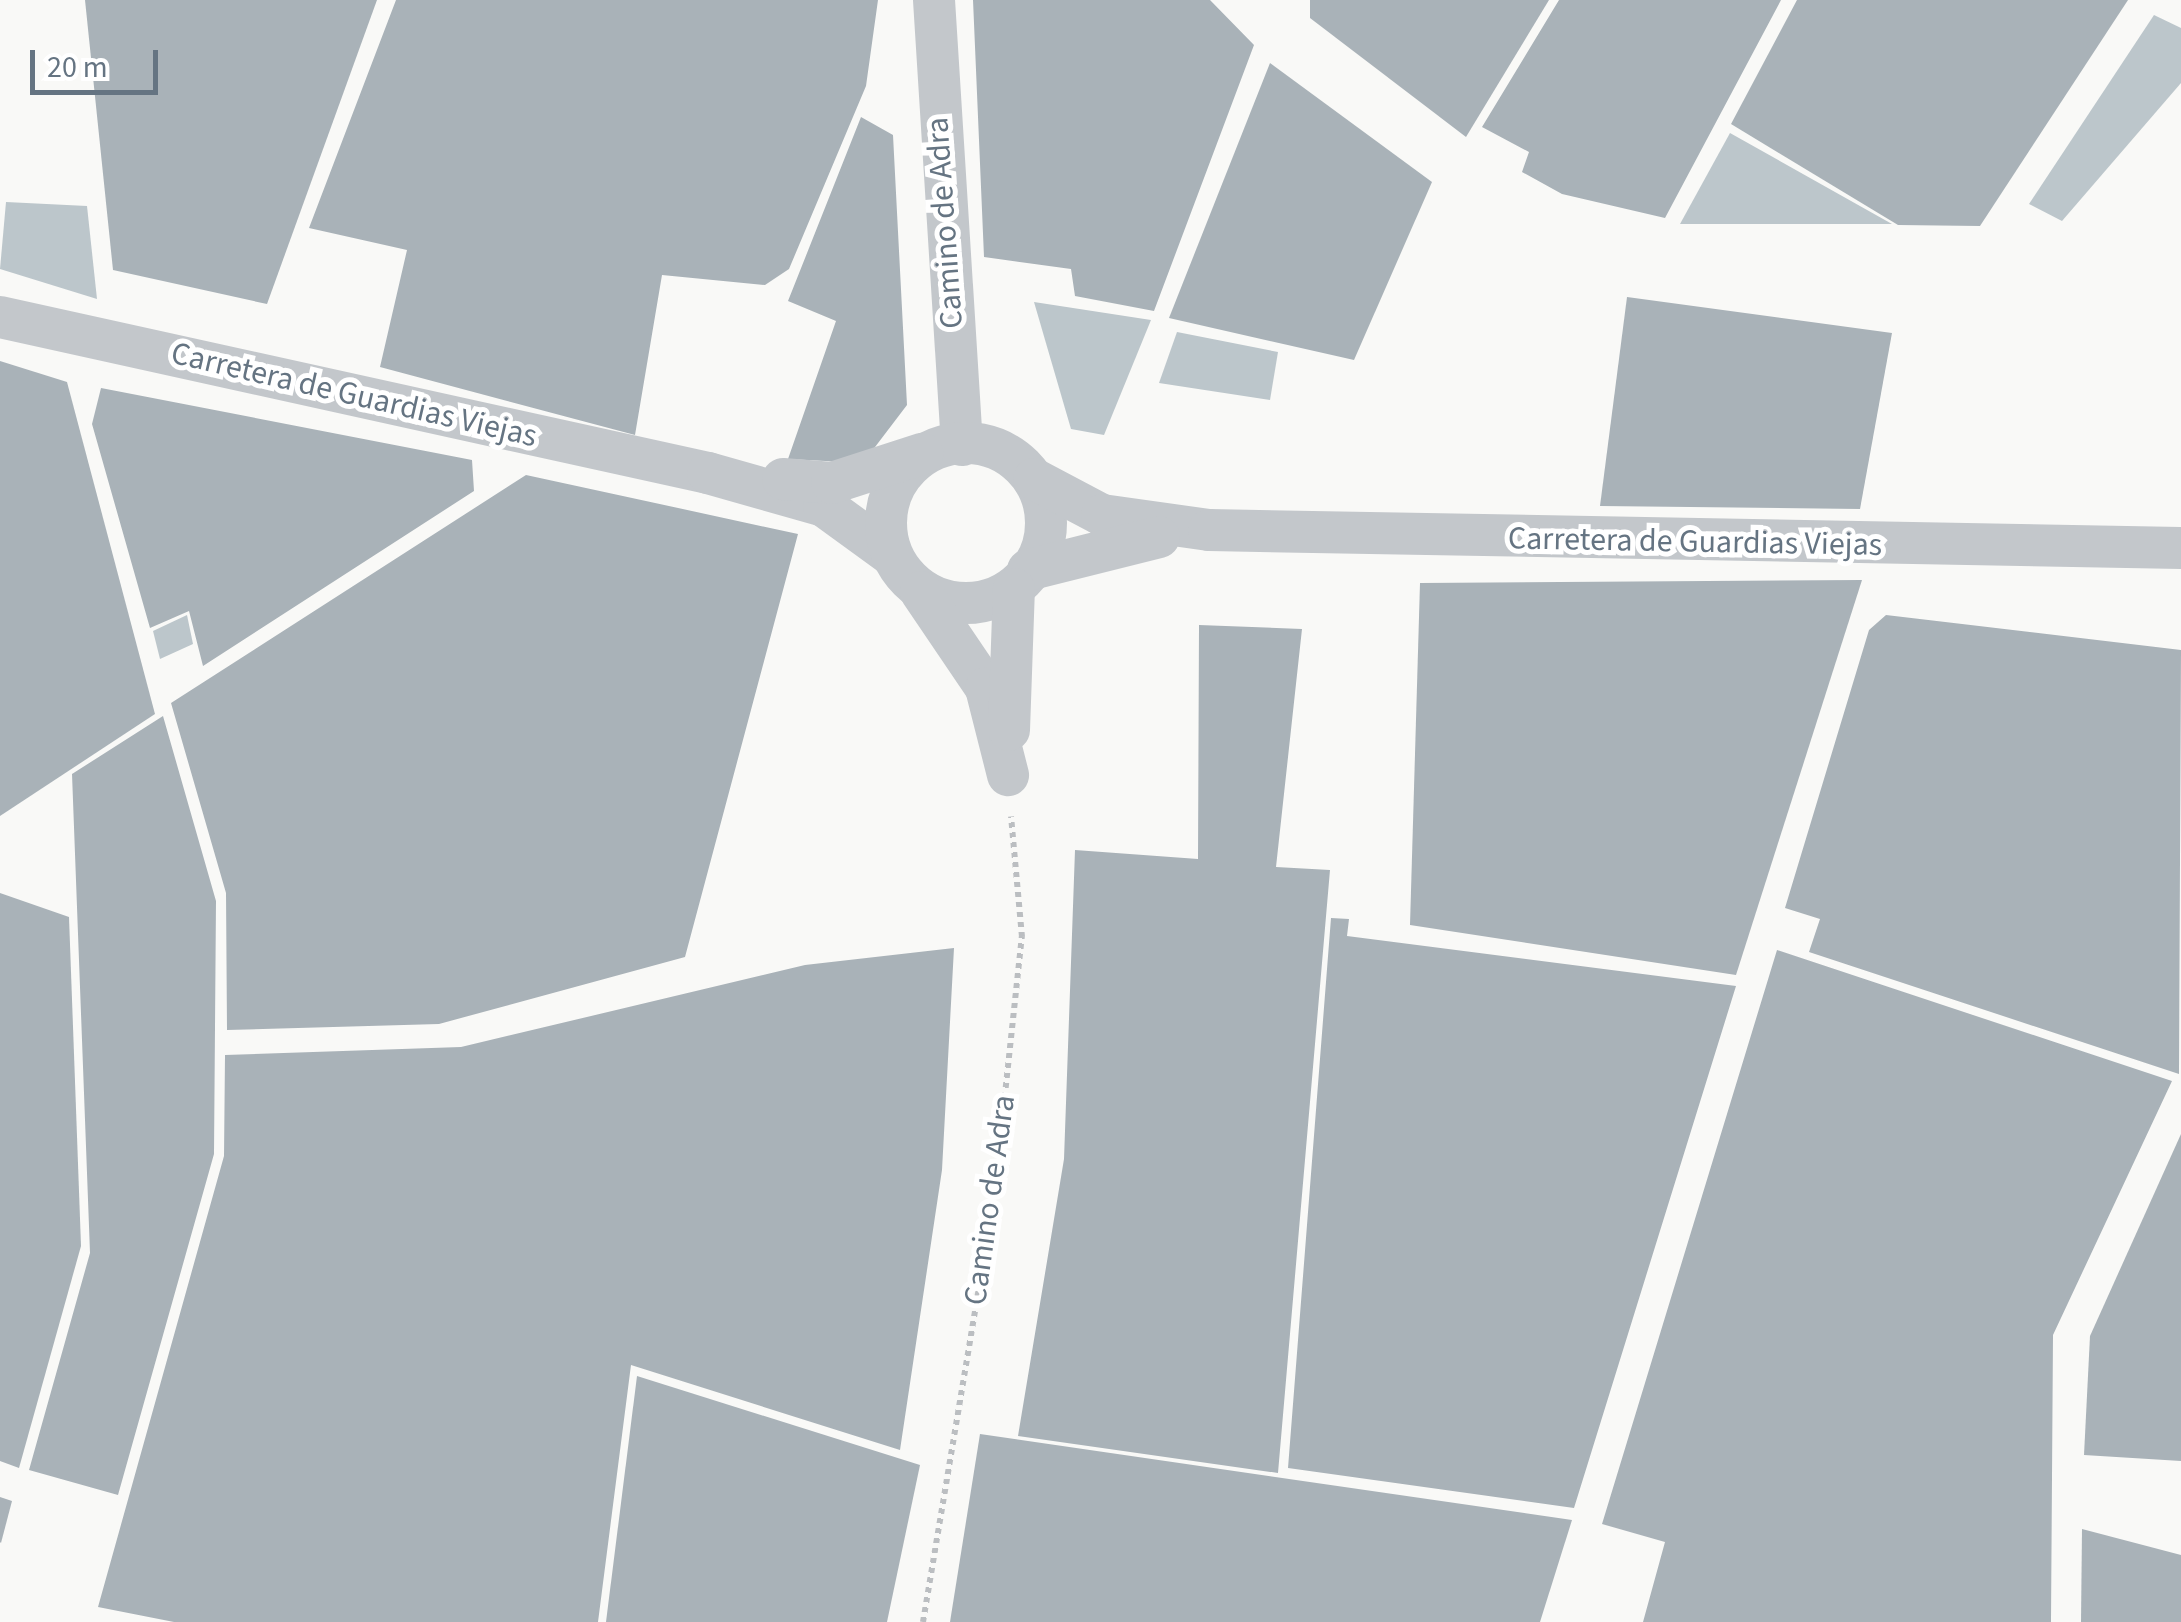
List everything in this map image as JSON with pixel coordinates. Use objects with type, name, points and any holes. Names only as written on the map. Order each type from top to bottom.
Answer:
[{"type":"street","name":"Camino de Adra","points":[[934,0],[945,448]]},
{"type":"street","name":"Carretera de Guardias Viejas","points":[[0,316],[708,474],[824,506],[890,554]]},
{"type":"street","name":"Carretera de Guardias Viejas","points":[[708,474],[832,482],[945,448]]},
{"type":"street","points":[[945,448],[1010,455],[1034,479],[1047,513],[1044,546],[1021,580],[1008,775],[986,688],[921,592],[890,554],[893,488],[945,448]]},
{"type":"street","name":"Carretera de Guardias Viejas","points":[[1034,479],[1102,515],[1209,530],[2181,548]]},
{"type":"street","name":"Carretera de Guardias Viejas","points":[[1021,580],[1099,546],[1209,530]]},
{"type":"street","points":[[921,592],[968,605],[1021,580]]},
{"type":"path","name":"Camino de Adra","points":[[923,1622],[994,1197],[1022,938],[1008,775]]},
{"type":"shaded area","points":[[2154,15],[2181,28],[2181,83],[2062,221],[2029,204]]},
{"type":"shaded area","points":[[1730,133],[1892,224],[1680,224]]},
{"type":"shaded area","points":[[6,202],[87,206],[97,299],[0,269]]},
{"type":"shaded area","points":[[1034,302],[1151,320],[1104,435],[1071,429]]},
{"type":"shaded area","points":[[1177,332],[1278,352],[1270,400],[1159,383]]},
{"type":"shaded area","points":[[187,615],[193,644],[160,659],[153,631]]},
{"type":"building","points":[[85,0],[377,0],[267,304],[113,270]]},
{"type":"building","points":[[396,0],[878,0],[866,86],[789,269],[765,285],[662,275],[635,435],[380,367],[407,250],[309,228]]},
{"type":"building","points":[[973,0],[1210,0],[1254,45],[1154,311],[1075,296],[1071,269],[984,257]]},
{"type":"building","points":[[1310,0],[1549,0],[1466,137],[1310,18]]},
{"type":"building","points":[[1559,0],[1781,0],[1665,218],[1562,194],[1522,172],[1529,152],[1482,127]]},
{"type":"building","points":[[1797,0],[2128,0],[1980,226],[1898,225],[1731,124]]},
{"type":"building","points":[[1270,63],[1432,182],[1354,360],[1169,318]]},
{"type":"building","points":[[861,117],[893,135],[907,405],[872,451],[844,462],[788,459],[836,321],[788,301]]},
{"type":"building","points":[[1627,297],[1892,333],[1860,509],[1600,506]]},
{"type":"building","points":[[0,361],[67,382],[155,714],[0,816]]},
{"type":"building","points":[[101,388],[472,460],[474,491],[203,666],[189,611],[150,628],[92,424]]},
{"type":"building","points":[[526,475],[798,534],[685,957],[439,1024],[227,1030],[226,893],[171,703]]},
{"type":"building","points":[[1862,580],[1736,975],[1410,925],[1420,583]]},
{"type":"building","points":[[1886,615],[2181,650],[2179,1074],[1809,952],[1820,919],[1785,908],[1869,630]]},
{"type":"building","points":[[1199,625],[1302,629],[1276,867],[1330,870],[1278,1473],[1018,1436],[1064,1159],[1075,850],[1198,859]]},
{"type":"building","points":[[163,716],[216,901],[214,1154],[118,1495],[29,1470],[90,1253],[72,774]]},
{"type":"building","points":[[0,893],[69,917],[81,1246],[19,1468],[0,1461]]},
{"type":"building","points":[[1331,918],[1349,919],[1347,936],[1736,986],[1574,1508],[1288,1468]]},
{"type":"building","points":[[954,948],[942,1170],[900,1450],[631,1365],[598,1622],[174,1622],[98,1607],[224,1156],[225,1055],[461,1047],[805,965]]},
{"type":"building","points":[[1777,950],[2172,1081],[2053,1335],[2051,1622],[1643,1622],[1665,1542],[1602,1524]]},
{"type":"building","points":[[2181,1134],[2181,1461],[2084,1455],[2090,1336]]},
{"type":"building","points":[[637,1376],[920,1465],[887,1622],[606,1622]]},
{"type":"building","points":[[980,1434],[1572,1520],[1540,1622],[950,1622]]},
{"type":"building","points":[[0,1497],[12,1501],[1,1543],[0,1542]]},
{"type":"building","points":[[2082,1529],[2181,1555],[2181,1622],[2081,1622]]}]
